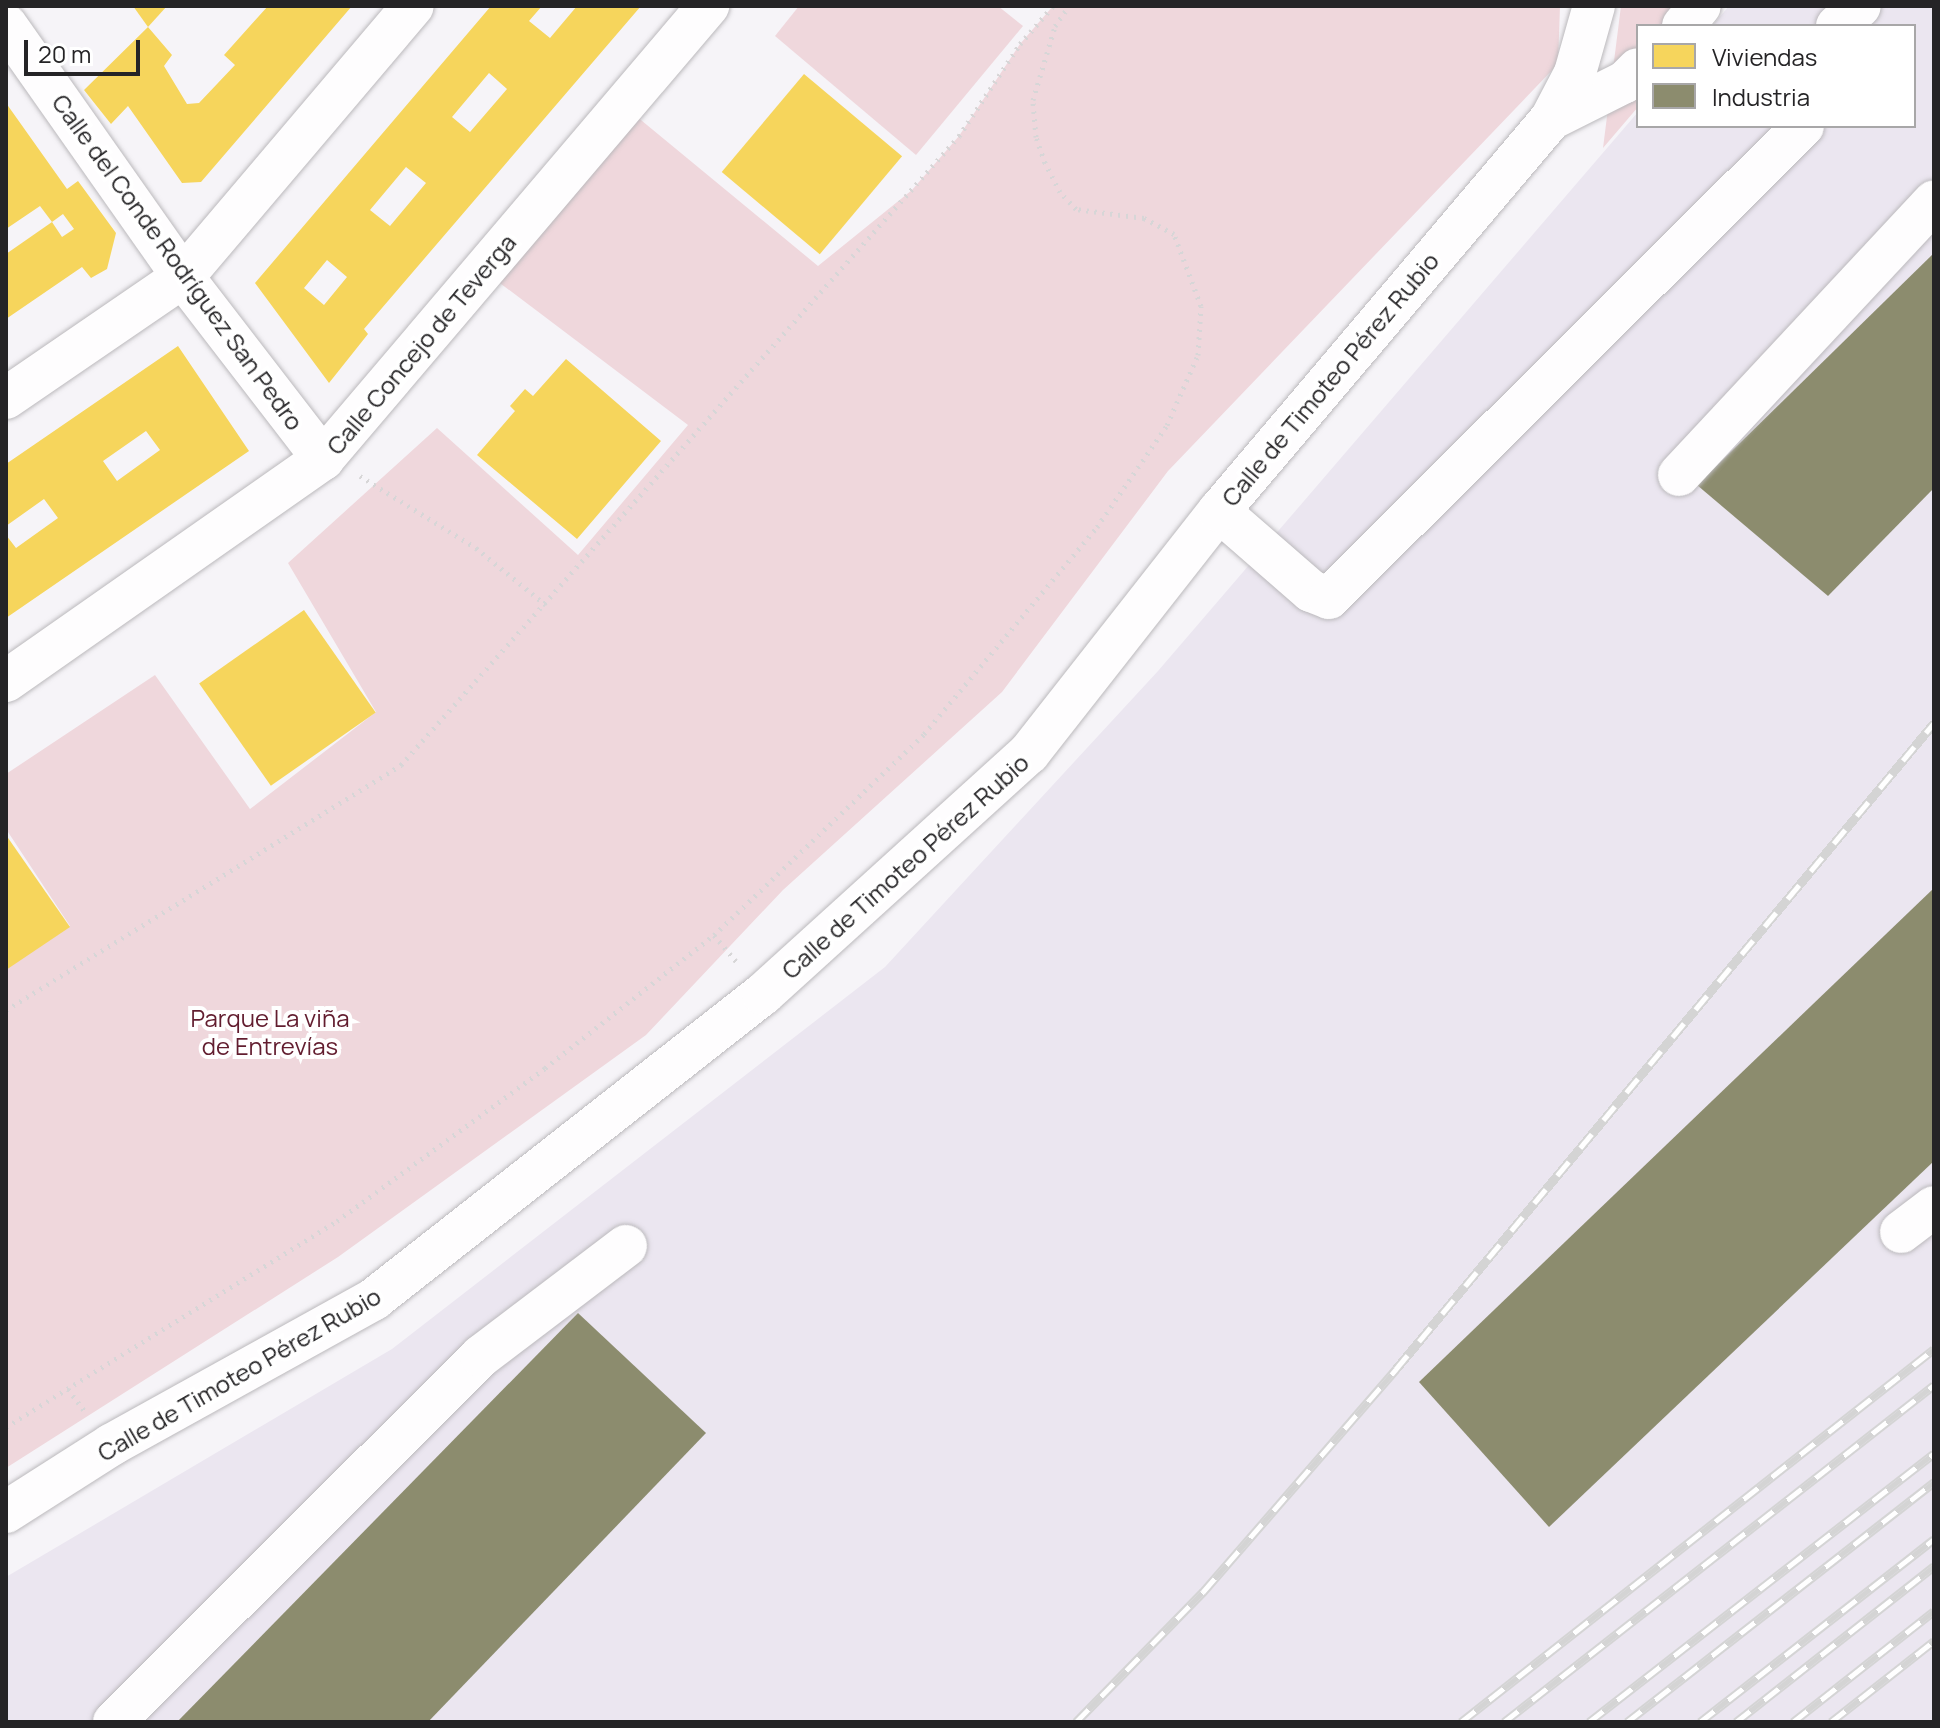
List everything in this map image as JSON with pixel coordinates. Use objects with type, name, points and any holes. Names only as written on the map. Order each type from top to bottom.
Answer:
[{"type":"street","points":[[6,398],[183,277],[413,6]]},
{"type":"street","name":"Calle Concejo de Teverga","points":[[6,681],[323,459],[708,6]]},
{"type":"street","name":"Calle de Timoteo Pérez Rubio","points":[[6,1512],[111,1445],[374,1299],[763,994],[1029,753],[1219,511],[1551,119],[1575,73],[1594,6]]},
{"type":"street","points":[[1685,24],[1700,6]]},
{"type":"street","points":[[1839,24],[1860,6]]},
{"type":"street","name":"Calle del Conde Rodríguez San Pedro","points":[[12,22],[183,277],[323,459]]},
{"type":"street","points":[[1551,119],[1625,82],[1636,71]]},
{"type":"street","points":[[1219,511],[1311,591],[1329,598],[1801,128]]},
{"type":"street","points":[[1679,475],[1934,202]]},
{"type":"street","points":[[1901,1232],[1934,1207]]},
{"type":"street","points":[[114,1722],[481,1356],[626,1246]]},
{"type":"path","points":[[6,1010],[401,765],[959,136],[1020,44],[1053,6]]},
{"type":"path","points":[[6,1427],[337,1221],[545,1068],[714,935],[924,734],[1097,527],[1167,425],[1198,355],[1201,306],[1174,234],[1144,218],[1076,209],[1060,192],[1045,163],[1036,137],[1033,100],[1055,26],[1069,6]]},
{"type":"path","points":[[323,459],[379,484],[476,548],[546,605]]},
{"type":"shaded area","points":[[1729,6],[1934,6],[1934,1722],[6,1722],[6,1577],[392,1349],[885,967],[1158,671],[1636,114],[1636,128],[1916,128],[1916,24],[1714,24]]},
{"type":"green space","points":[[799,6],[998,6],[1023,26],[916,155],[775,36]]},
{"type":"green space","name":"Parque La viña de Entrevías","points":[[1053,6],[1560,6],[1558,64],[1168,471],[1002,692],[783,890],[646,1035],[338,1257],[6,1468],[6,969],[70,926],[6,829],[6,774],[155,675],[250,809],[376,712],[288,563],[437,428],[578,555],[688,425],[484,271],[630,111],[818,266],[912,190],[959,136],[1020,44]]},
{"type":"green space","points":[[1621,6],[1724,6],[1709,24],[1636,24],[1636,109],[1603,148]]},
{"type":"building: Viviendas","points":[[133,6],[167,6],[148,27]]},
{"type":"building: Viviendas","points":[[268,6],[352,6],[201,182],[182,183],[128,106],[111,124],[84,90],[148,27],[172,55],[164,66],[187,104],[199,103],[235,65],[224,55]]},
{"type":"building: Viviendas","points":[[491,6],[542,6],[529,21],[550,38],[577,6],[641,6],[364,329],[368,334],[329,383],[255,283]],"holes":[[[489,73],[507,89],[470,132],[452,117]],[[406,167],[426,183],[390,226],[370,210]],[[327,260],[347,277],[324,305],[304,288]]]},
{"type":"building: Viviendas","points":[[804,74],[902,156],[820,254],[722,172]]},
{"type":"building: Viviendas","points":[[6,103],[67,189],[78,181],[116,233],[107,269],[91,278],[82,267],[6,319],[6,254],[52,222],[40,206],[6,229]],"holes":[[[63,214],[74,229],[62,237],[52,222]]]},
{"type":"building: Viviendas","points":[[178,346],[249,451],[6,618],[6,535],[16,548],[58,518],[44,499],[6,526],[6,464]],"holes":[[[146,431],[160,450],[117,481],[103,461]]]},
{"type":"building: Viviendas","points":[[566,359],[661,441],[577,539],[477,455],[515,411],[510,406],[525,389],[533,396]]},
{"type":"building: Viviendas","points":[[304,610],[376,712],[271,786],[199,683]]},
{"type":"building: Viviendas","points":[[6,835],[70,927],[6,970]]},
{"type":"building: Industria","points":[[1934,253],[1934,488],[1828,596],[1697,485]]},
{"type":"building: Industria","points":[[1934,888],[1934,1161],[1549,1527],[1419,1382]]},
{"type":"building: Industria","points":[[578,1313],[706,1433],[428,1722],[177,1722]]},
{"type":"railway","points":[[1076,1722],[1203,1592],[1396,1369],[1934,723]]},
{"type":"railway","points":[[1461,1722],[1934,1349]]},
{"type":"railway","points":[[1504,1722],[1934,1385]]},
{"type":"railway","points":[[1589,1722],[1934,1453]]},
{"type":"railway","points":[[1627,1722],[1934,1482]]},
{"type":"railway","points":[[1700,1722],[1934,1539]]},
{"type":"railway","points":[[1736,1722],[1934,1566]]},
{"type":"railway","points":[[1793,1722],[1934,1611]]},
{"type":"railway","points":[[1831,1722],[1934,1641]]}]
